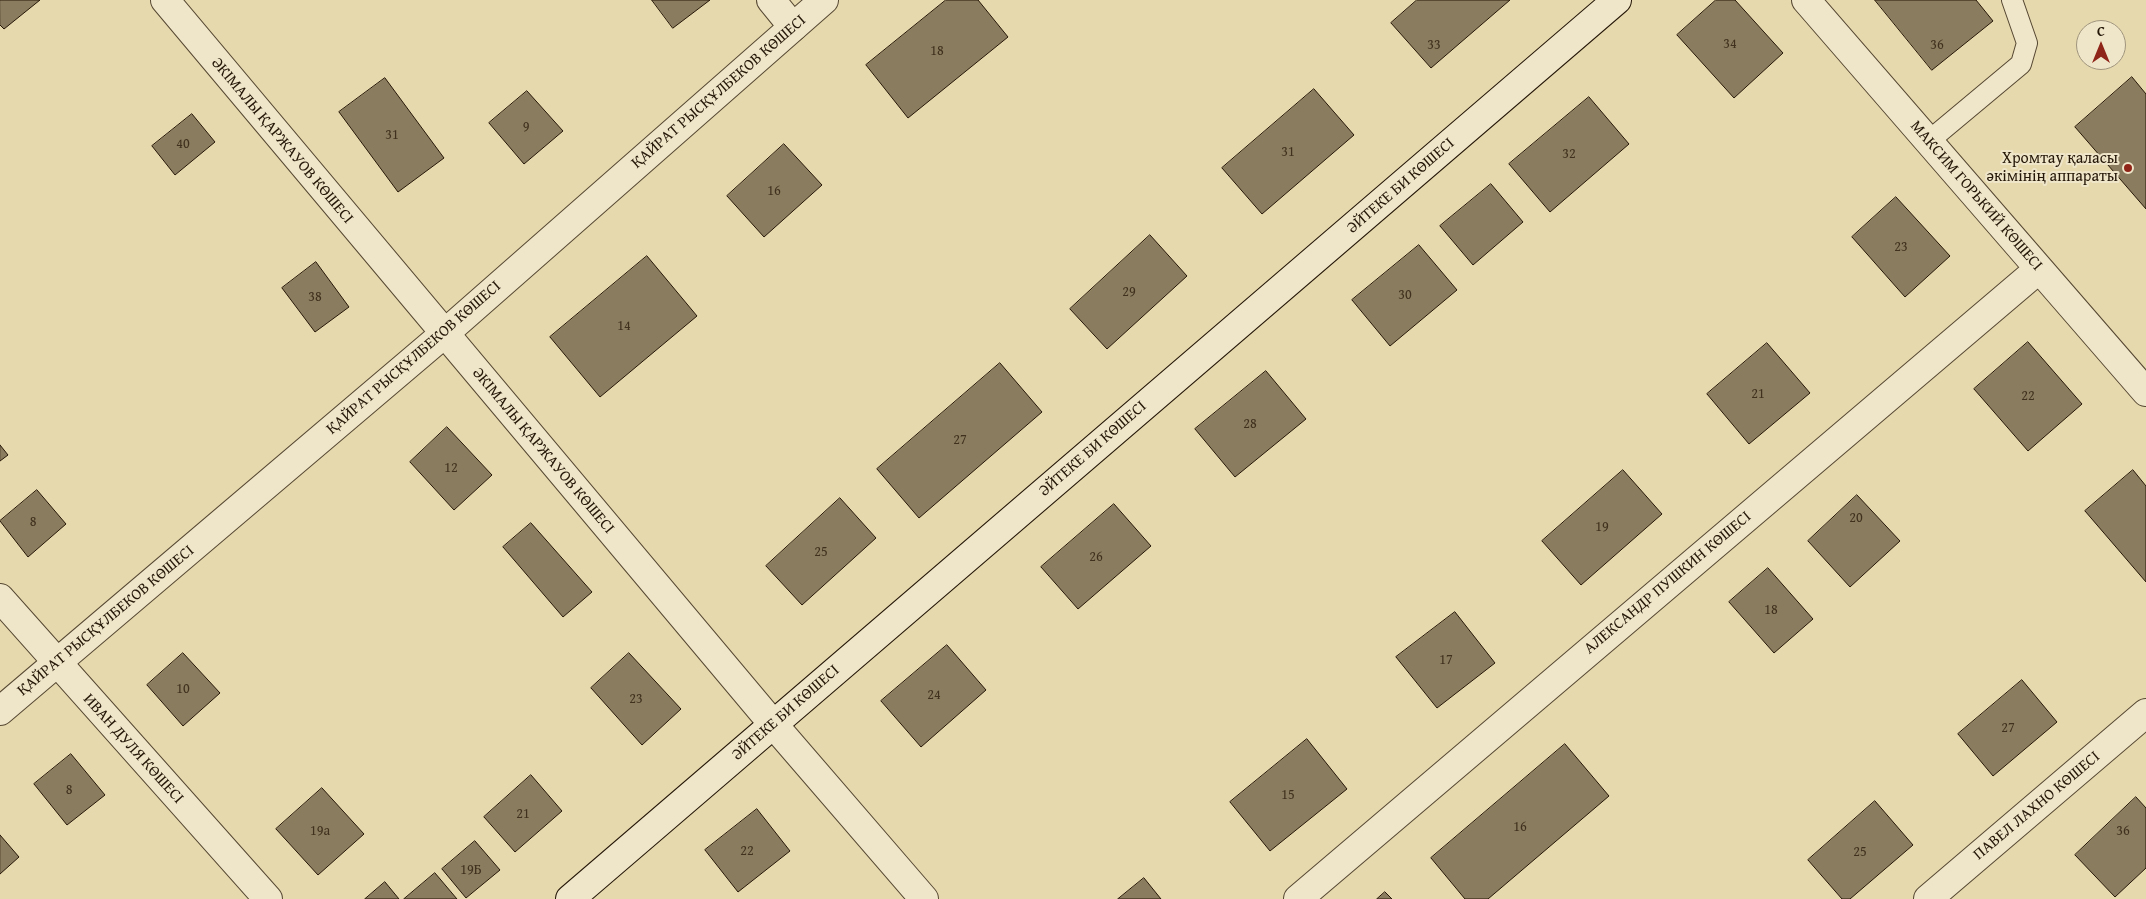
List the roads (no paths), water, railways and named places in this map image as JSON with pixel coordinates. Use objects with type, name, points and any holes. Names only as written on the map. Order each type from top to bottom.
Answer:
[{"type":"street","name":"ӘКІМАЛЫ ҚАРЖАУОВ КӨШЕСІ","points":[[165,0],[773,724],[924,899]]},
{"type":"street","points":[[771,0],[793,27]]},
{"type":"street","name":"ҚАЙРАТ РЫСҚҰЛБЕКОВ КӨШЕСІ","points":[[0,711],[444,334],[824,0]]},
{"type":"street","name":"ӘЙТЕКЕ БИ КӨШЕСІ","points":[[570,899],[1617,0]]},
{"type":"street","name":"МАКСИМ ГОРЬКИЙ КӨШЕСІ","points":[[1806,0],[1930,140],[2146,392]]},
{"type":"street","name":"АЛЕКСАНДР ПУШКИН КӨШЕСІ","points":[[1298,899],[2039,269]]},
{"type":"street","name":"ИВАН ДУЛЯ КӨШЕСІ","points":[[0,598],[268,899]]},
{"type":"street","name":"ПАВЕЛ ЛАХНО КӨШЕСІ","points":[[1928,899],[2146,714]]},
{"type":"lane","points":[[1930,140],[2021,64],[2027,43],[2012,0]]},
{"type":"place","name":"Хромтау қаласы әкімінің аппараты","points":[[2128,168]]}]
